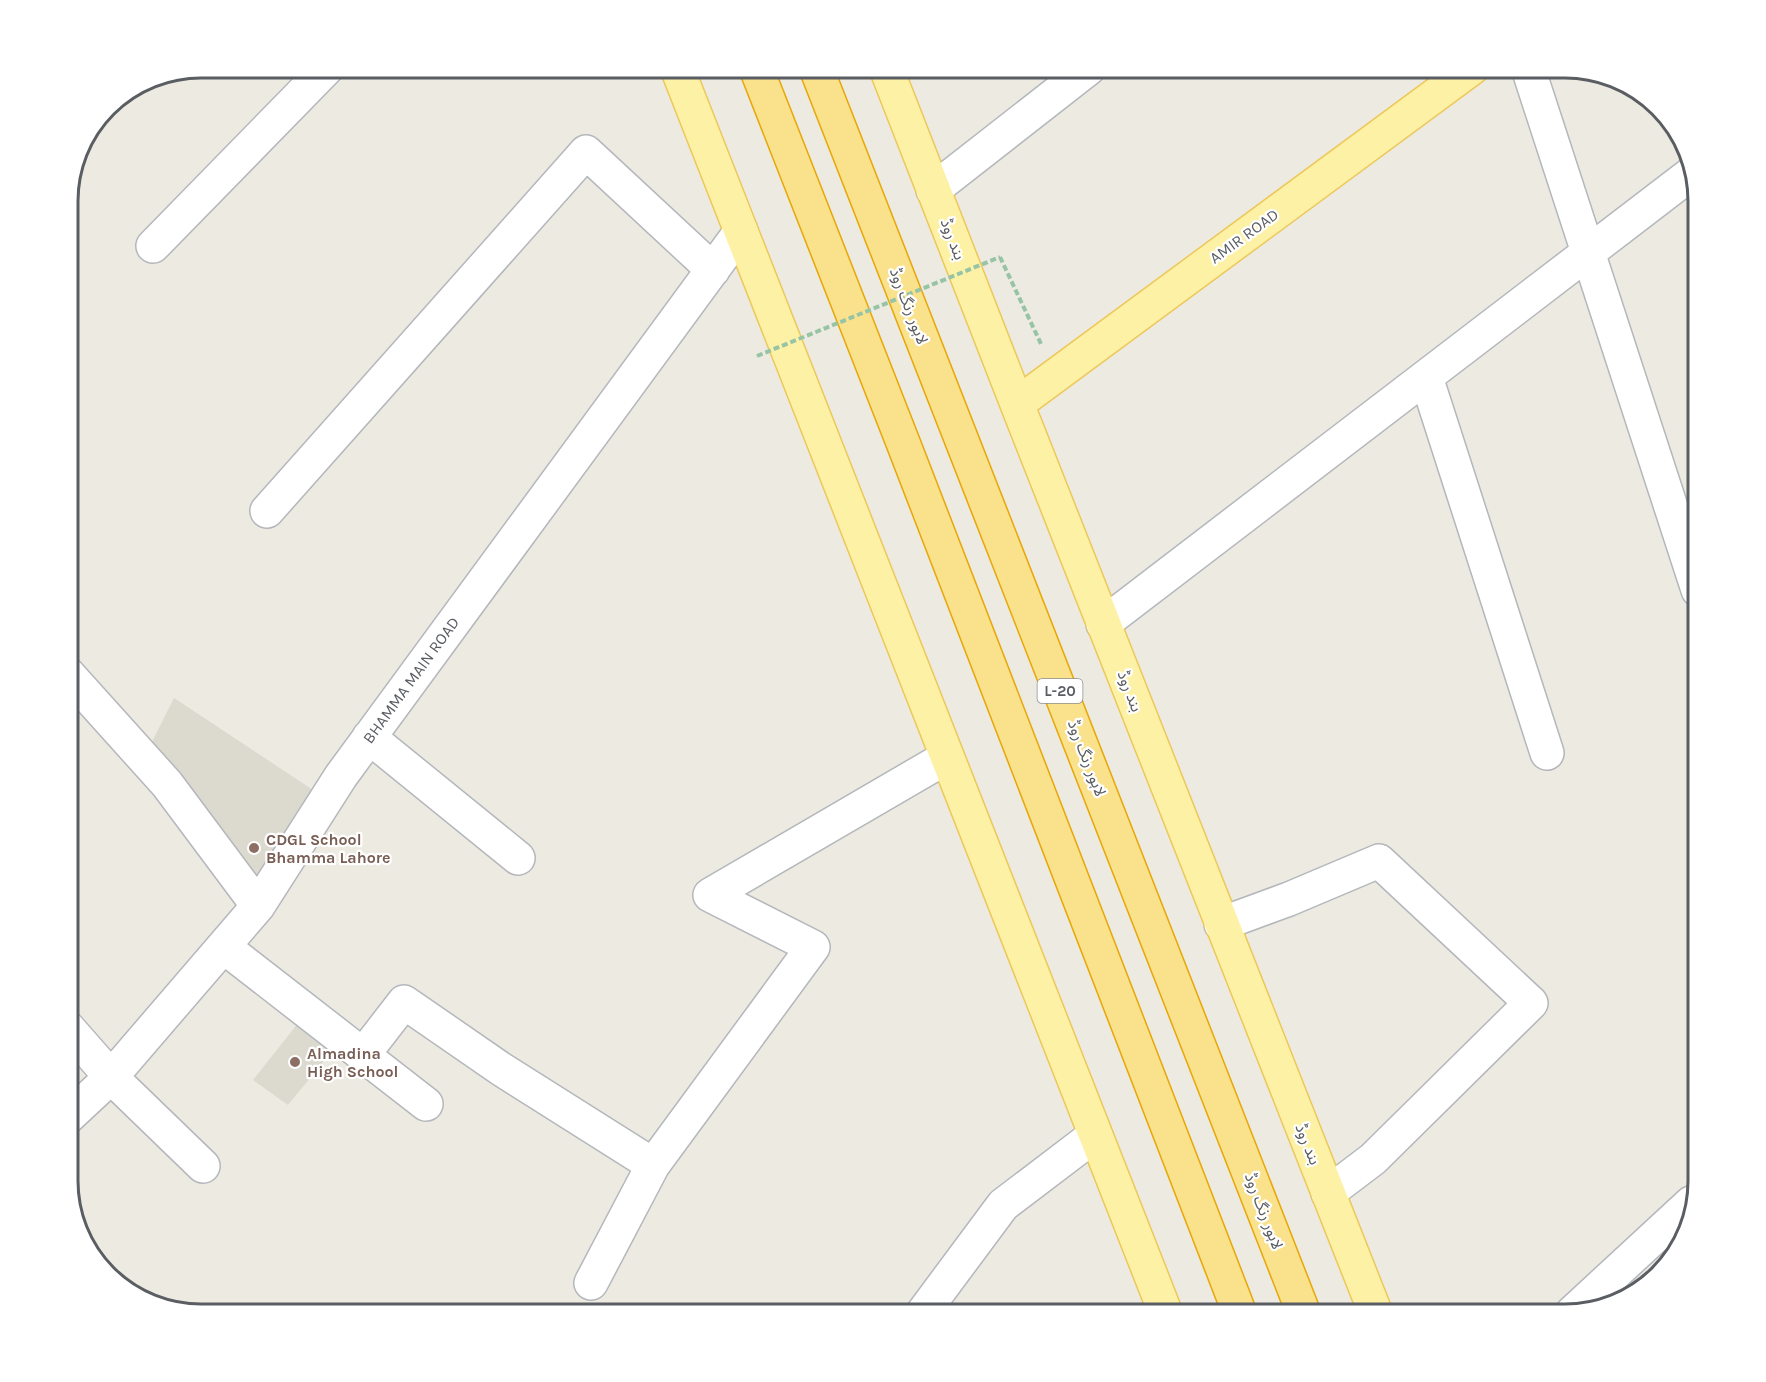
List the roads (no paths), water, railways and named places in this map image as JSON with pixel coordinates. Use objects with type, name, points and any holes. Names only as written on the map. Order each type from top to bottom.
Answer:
[{"type":"highway","points":[[760,78],[1236,1304]]},
{"type":"highway","name":"لاہور رنگ روڈ","points":[[820,78],[1300,1304]]},
{"type":"main road","points":[[681,78],[1162,1304]]},
{"type":"main road","name":"بند روڈ","points":[[890,78],[1372,1304]]},
{"type":"main road","name":"AMIR ROAD","points":[[1017,404],[1458,78]]},
{"type":"street","points":[[153,246],[317,78]]},
{"type":"street","points":[[933,190],[1076,78]]},
{"type":"street","points":[[1531,78],[1590,252],[1688,559]]},
{"type":"street","points":[[267,511],[586,152],[713,270]]},
{"type":"street","points":[[1103,624],[1686,178]]},
{"type":"street","name":"BHAMMA MAIN ROAD","points":[[78,1108],[111,1077],[258,906],[341,776],[741,231]]},
{"type":"street","points":[[1426,377],[1547,753]]},
{"type":"street","points":[[78,685],[167,784],[258,906]]},
{"type":"street","points":[[369,737],[518,858]]},
{"type":"street","points":[[591,1283],[653,1165],[813,947],[710,895],[947,757]]},
{"type":"street","points":[[1221,924],[1289,899],[1379,861],[1531,1003],[1373,1159],[1328,1193]]},
{"type":"street","points":[[224,947],[426,1104]]},
{"type":"street","points":[[363,1055],[404,1002],[501,1069],[653,1165]]},
{"type":"street","points":[[78,1039],[111,1077],[203,1166]]},
{"type":"street","points":[[929,1304],[1003,1205],[1095,1135]]},
{"type":"street","points":[[1583,1303],[1685,1209]]},
{"type":"place","name":"CDGL School Bhamma Lahore","points":[[254,848]]},
{"type":"place","name":"Almadina High School","points":[[295,1062]]}]
